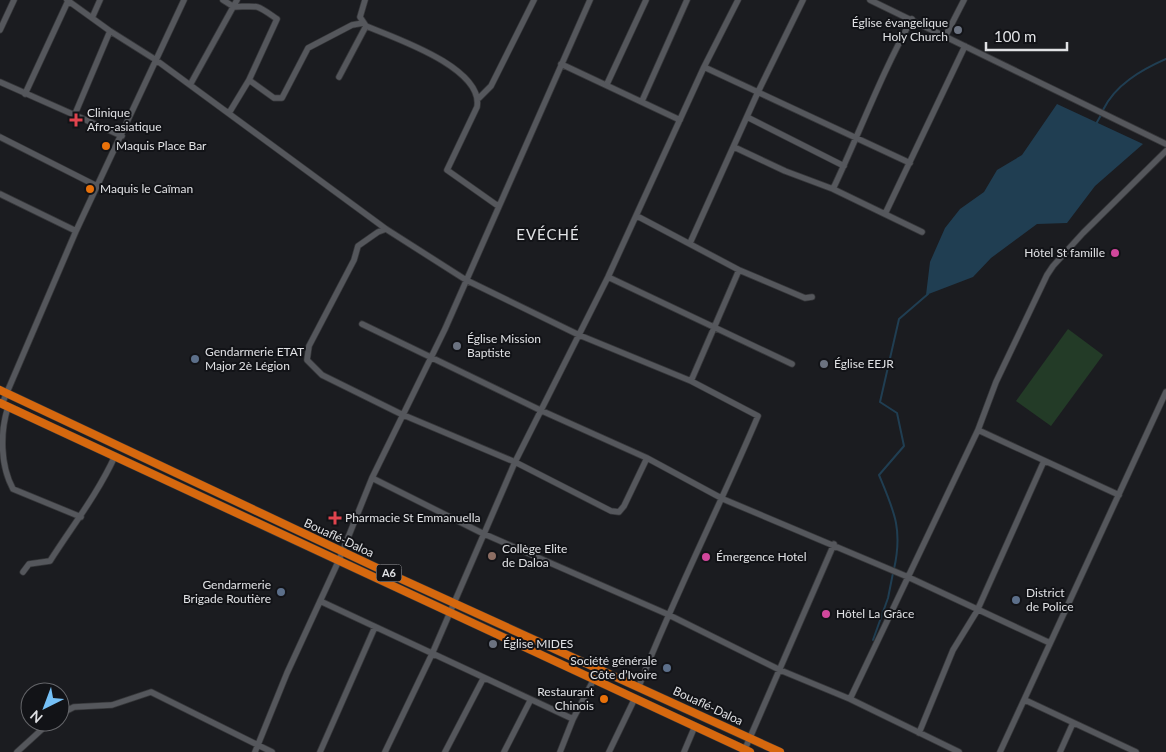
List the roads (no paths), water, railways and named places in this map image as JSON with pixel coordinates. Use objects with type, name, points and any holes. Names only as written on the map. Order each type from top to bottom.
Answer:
[{"type":"highway","name":"Bouaflé-Daloa","points":[[3,392],[780,752]]},
{"type":"highway","name":"Bouaflé-Daloa","points":[[3,405],[747,751]]},
{"type":"street","points":[[0,30],[14,0]]},
{"type":"street","points":[[25,94],[68,0],[110,31],[156,60],[386,229],[466,280],[579,335],[691,381],[758,416],[723,499],[667,614],[639,686]]},
{"type":"street","points":[[92,18],[100,0]]},
{"type":"street","points":[[81,517],[13,488],[2,444],[3,392],[184,0]]},
{"type":"street","points":[[223,0],[234,7],[253,4],[261,7],[278,20],[249,80],[229,113]]},
{"type":"street","points":[[190,85],[237,0]]},
{"type":"street","points":[[338,77],[364,24],[360,12],[365,0]]},
{"type":"street","points":[[498,206],[447,170],[472,120],[479,98],[492,86],[534,0]]},
{"type":"street","points":[[255,752],[287,673],[343,551],[372,478],[401,414],[432,356],[590,0]]},
{"type":"street","points":[[608,84],[646,0]]},
{"type":"street","points":[[642,101],[687,0]]},
{"type":"street","points":[[385,752],[432,654],[482,533],[514,462],[608,277],[704,66],[738,0]]},
{"type":"street","points":[[690,243],[758,92],[803,0]]},
{"type":"street","points":[[870,0],[1166,144]]},
{"type":"street","points":[[946,37],[964,0]]},
{"type":"street","points":[[833,189],[857,138],[883,72],[912,19]]},
{"type":"street","points":[[249,80],[274,98],[282,98],[308,48],[352,25],[364,24],[426,52],[460,73],[471,83],[479,98]]},
{"type":"street","points":[[75,114],[110,31]]},
{"type":"street","points":[[885,214],[965,46]]},
{"type":"street","points":[[560,64],[608,84],[680,120]]},
{"type":"street","points":[[704,66],[910,163]]},
{"type":"street","points":[[0,82],[122,136]]},
{"type":"street","points":[[747,117],[844,166]]},
{"type":"street","points":[[0,138],[97,186]]},
{"type":"street","points":[[734,147],[785,171],[833,189],[922,232]]},
{"type":"street","points":[[850,699],[978,430],[996,382],[1053,266],[1166,151]]},
{"type":"street","points":[[0,194],[76,231]]},
{"type":"street","points":[[637,216],[739,270],[805,298],[812,297]]},
{"type":"street","points":[[386,229],[378,232],[358,246],[354,260],[324,319],[315,332],[306,360],[322,375],[401,414],[514,462],[611,511],[619,512],[647,458]]},
{"type":"street","points":[[691,381],[713,326],[739,270]]},
{"type":"street","points":[[608,277],[792,364]]},
{"type":"street","points":[[362,324],[432,356],[540,410],[647,458],[723,499],[834,544],[1050,643]]},
{"type":"street","points":[[1000,752],[1166,392]]},
{"type":"street","points":[[978,430],[1118,495]]},
{"type":"street","points":[[23,572],[29,564],[50,561],[98,490],[115,456]]},
{"type":"street","points":[[919,733],[953,650],[977,611],[1044,461]]},
{"type":"street","points":[[372,478],[482,533],[667,614],[780,670],[850,699],[959,752]]},
{"type":"street","points":[[747,751],[750,737],[834,544]]},
{"type":"street","points":[[320,601],[483,679],[573,719]]},
{"type":"street","points":[[320,752],[375,627]]},
{"type":"street","points":[[445,752],[483,679]]},
{"type":"street","points":[[560,752],[573,719],[594,679]]},
{"type":"street","points":[[70,709],[74,707],[112,706],[151,692],[272,752]]},
{"type":"street","points":[[609,752],[634,698]]},
{"type":"street","points":[[504,752],[530,700]]},
{"type":"street","points":[[1025,700],[1136,752]]},
{"type":"street","points":[[1060,752],[1073,723]]},
{"type":"street","points":[[684,752],[695,726]]},
{"type":"street","points":[[17,752],[39,732]]},
{"type":"water","points":[[1057,104],[1143,144],[1095,186],[1067,223],[1037,224],[991,258],[973,277],[926,295],[930,262],[945,228],[960,209],[984,192],[997,170],[1022,155]]},
{"type":"waterway","points":[[1103,110],[1114,93],[1130,79],[1166,59]]},
{"type":"waterway","points":[[1096,124],[1101,115]]},
{"type":"waterway","points":[[894,569],[898,542],[896,520],[879,475],[904,446],[897,413],[880,402],[899,319],[928,294]]},
{"type":"waterway","points":[[873,640],[888,598],[893,573]]},
{"type":"place","name":"Église évangelique Holy Church","points":[[958,30]]},
{"type":"place","name":"Clinique Afro-asiatique","points":[[76,120]]},
{"type":"place","name":"Maquis Place Bar","points":[[106,146]]},
{"type":"place","name":"Maquis le Caïman","points":[[90,189]]},
{"type":"place","name":"Hôtel St famille","points":[[1115,253]]},
{"type":"place","name":"Église Mission Baptiste","points":[[457,346]]},
{"type":"place","name":"Gendarmerie ETAT Major 2è Légion","points":[[195,359]]},
{"type":"place","name":"Église EEJR","points":[[824,364]]},
{"type":"place","name":"Pharmacie St Emmanuella","points":[[335,518]]},
{"type":"place","name":"Collège Elite de Daloa","points":[[492,556]]},
{"type":"place","name":"Émergence Hotel","points":[[706,557]]},
{"type":"place","name":"Gendarmerie Brigade Routière","points":[[281,592]]},
{"type":"place","name":"District de Police","points":[[1016,600]]},
{"type":"place","name":"Hôtel La Grâce","points":[[826,614]]},
{"type":"place","name":"Église MIDES","points":[[493,644]]},
{"type":"place","name":"Société générale Côte d’Ivoire","points":[[667,668]]},
{"type":"place","name":"Restaurant Chinois","points":[[604,699]]},
{"type":"district","name":"EVÉCHÉ","points":[[548,235]]}]
